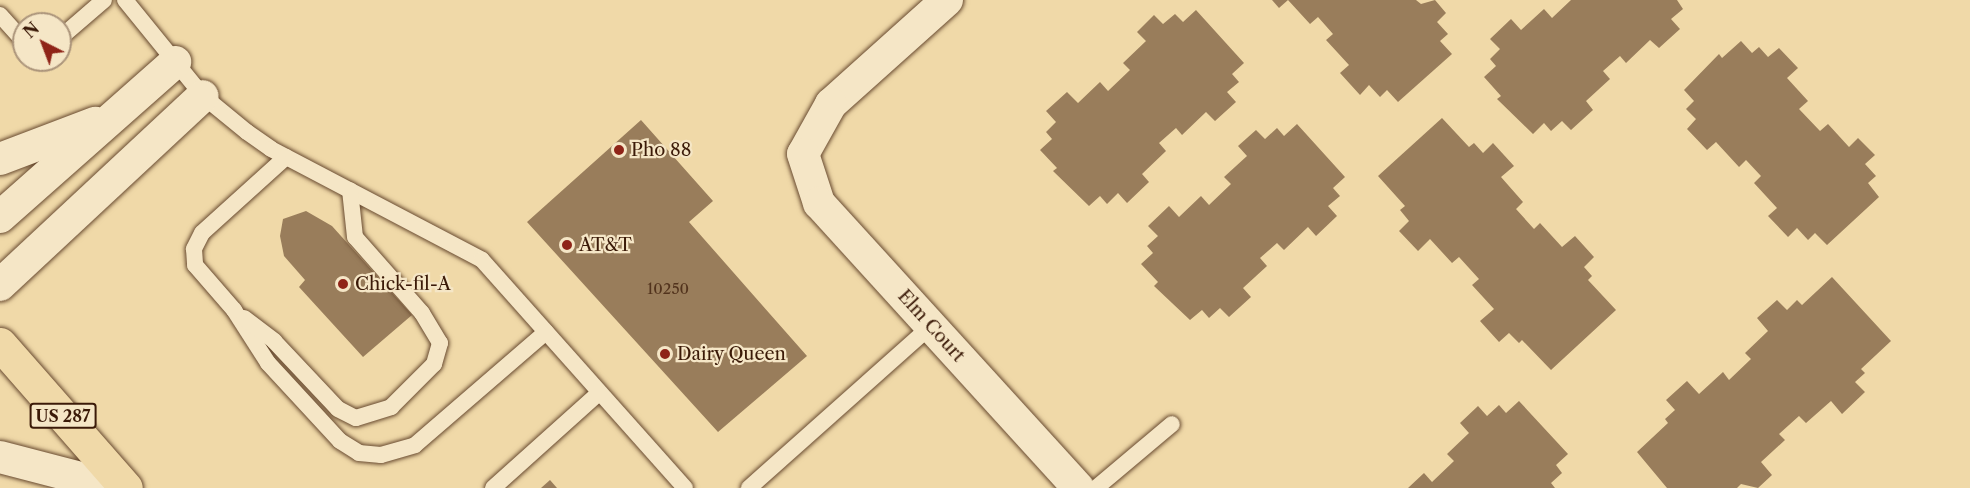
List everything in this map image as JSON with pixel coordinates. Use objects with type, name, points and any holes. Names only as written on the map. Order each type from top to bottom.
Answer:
[{"type":"main road","name":"US 287","points":[[0,344],[126,488]]},
{"type":"street","name":"Elm Court","points":[[946,0],[831,104],[803,154],[819,202],[1078,488]]},
{"type":"street","points":[[0,217],[175,62]]},
{"type":"street","points":[[0,285],[203,96]]},
{"type":"street","points":[[0,159],[115,115]]},
{"type":"street","points":[[0,457],[119,488]]},
{"type":"lane","points":[[72,28],[104,0]]},
{"type":"lane","points":[[125,0],[203,96],[246,132],[286,157],[482,260],[684,488]]},
{"type":"lane","points":[[0,15],[12,28]]},
{"type":"lane","points":[[286,157],[202,233],[194,249],[195,264],[234,310],[268,363],[340,441],[359,453],[381,455],[415,445],[546,332]]},
{"type":"lane","points":[[234,310],[274,340],[338,409],[356,418],[391,407],[435,364],[440,343],[422,313],[355,237],[350,190]]},
{"type":"lane","points":[[749,488],[931,326]]},
{"type":"lane","points":[[493,488],[599,393]]},
{"type":"lane","points":[[1096,488],[1172,424]]},
{"type":"building","points":[[1272,0],[1288,0],[1279,8]]},
{"type":"building","points":[[1288,0],[1416,0],[1421,4],[1435,0],[1446,13],[1437,22],[1448,34],[1440,41],[1452,54],[1398,102],[1387,90],[1380,97],[1369,85],[1360,95],[1340,73],[1349,65],[1326,40],[1333,34],[1318,17],[1310,24]]},
{"type":"building","points":[[1571,0],[1677,0],[1683,9],[1671,19],[1680,29],[1659,48],[1650,40],[1626,63],[1620,56],[1603,71],[1610,79],[1586,101],[1593,110],[1571,130],[1562,121],[1551,131],[1544,123],[1533,134],[1497,99],[1501,96],[1484,77],[1496,66],[1490,59],[1500,49],[1490,39],[1511,19],[1521,30],[1544,9],[1552,18]]},
{"type":"building","points":[[1196,10],[1244,63],[1232,74],[1239,82],[1227,92],[1236,102],[1215,121],[1206,112],[1182,135],[1176,128],[1159,143],[1166,151],[1142,174],[1149,182],[1127,203],[1118,193],[1107,204],[1100,196],[1089,206],[1053,171],[1057,168],[1040,150],[1052,139],[1046,132],[1056,122],[1046,111],[1067,92],[1078,103],[1100,82],[1108,91],[1130,70],[1123,63],[1146,41],[1137,32],[1154,15],[1163,24],[1175,14],[1183,22]]},
{"type":"building","points":[[1741,41],[1752,53],[1759,47],[1768,57],[1779,48],[1798,68],[1787,78],[1808,101],[1799,109],[1820,131],[1828,124],[1849,147],[1858,138],[1875,155],[1865,164],[1876,176],[1868,183],[1879,197],[1827,245],[1815,233],[1808,240],[1797,228],[1788,237],[1768,216],[1777,208],[1754,183],[1761,176],[1746,160],[1739,167],[1716,142],[1707,150],[1687,129],[1696,119],[1686,109],[1694,101],[1684,90],[1719,54],[1722,58]]},
{"type":"building","points":[[1442,118],[1469,147],[1474,143],[1483,153],[1493,143],[1514,166],[1501,177],[1523,202],[1516,209],[1534,229],[1540,223],[1562,247],[1575,236],[1594,257],[1584,267],[1592,276],[1588,280],[1616,310],[1551,370],[1522,340],[1519,343],[1509,333],[1499,342],[1480,321],[1494,309],[1472,285],[1479,279],[1459,257],[1452,263],[1430,239],[1418,251],[1399,231],[1409,221],[1400,210],[1405,206],[1378,176]]},
{"type":"building","points":[[641,120],[713,201],[689,222],[807,356],[718,432],[527,222]]},
{"type":"building","points":[[1297,124],[1345,177],[1333,188],[1340,196],[1328,206],[1337,216],[1316,236],[1308,227],[1284,250],[1277,243],[1260,258],[1267,266],[1243,288],[1251,297],[1229,317],[1220,308],[1209,318],[1202,310],[1190,320],[1154,286],[1158,282],[1141,264],[1153,253],[1147,246],[1158,236],[1148,226],[1169,206],[1179,217],[1201,196],[1209,205],[1231,184],[1224,177],[1247,156],[1238,146],[1256,130],[1265,139],[1277,128],[1284,136]]},
{"type":"building","name":"Chick-fil-A","points":[[306,211],[332,226],[412,315],[363,357],[299,287],[305,280],[284,256],[280,236],[283,219]]},
{"type":"building","points":[[1832,277],[1891,341],[1861,369],[1865,373],[1855,382],[1865,392],[1842,414],[1831,401],[1806,423],[1799,416],[1779,434],[1785,440],[1761,462],[1772,475],[1758,488],[1741,484],[1737,488],[1667,488],[1637,452],[1668,423],[1665,419],[1675,410],[1666,400],[1687,381],[1699,394],[1723,372],[1729,380],[1751,359],[1745,353],[1768,331],[1757,318],[1777,300],[1787,310],[1797,300],[1802,305]]},
{"type":"building","points":[[1519,401],[1568,454],[1556,465],[1562,473],[1551,483],[1555,488],[1408,488],[1424,473],[1432,482],[1454,461],[1447,454],[1469,433],[1460,423],[1478,406],[1487,416],[1499,405],[1506,413]]},
{"type":"building","points":[[550,480],[557,488],[541,488]]},
{"type":"place","name":"Pho 88","points":[[619,150]]},
{"type":"place","name":"AT&T","points":[[567,245]]},
{"type":"place","name":"Chick-fil-A","points":[[343,284]]},
{"type":"place","name":"Dairy Queen","points":[[665,354]]}]
